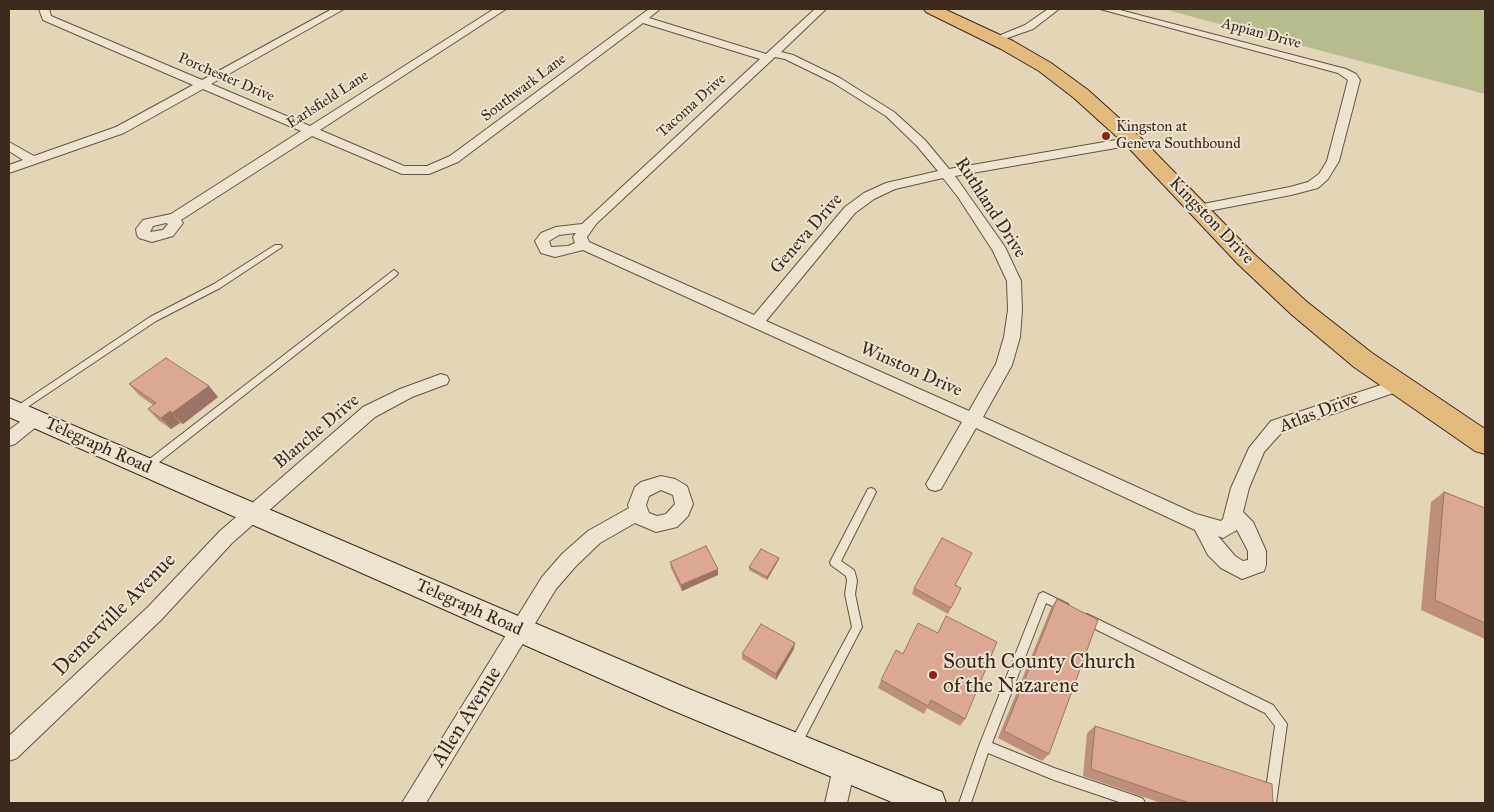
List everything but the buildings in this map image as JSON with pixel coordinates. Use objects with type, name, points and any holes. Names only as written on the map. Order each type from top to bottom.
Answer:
[{"type":"main road","name":"Kingston Drive","points":[[932,9],[996,39],[1062,80],[1102,111],[1134,141],[1246,259],[1299,308],[1399,385],[1485,443]]},
{"type":"main road","name":"Telegraph Road","points":[[20,412],[794,748],[932,803]]},
{"type":"street","name":"Porchester Drive","points":[[44,9],[47,18],[402,170]]},
{"type":"street","points":[[9,169],[120,130],[338,9]]},
{"type":"street","name":"Earlsfield Lane","points":[[172,219],[501,9]]},
{"type":"street","name":"Southwark Lane","points":[[402,170],[429,170],[454,159],[655,9]]},
{"type":"street","name":"Tacoma Drive","points":[[584,228],[821,9]]},
{"type":"street","points":[[996,39],[1029,27],[1045,18],[1054,9]]},
{"type":"street","name":"Appian Drive","points":[[1105,9],[1352,76]]},
{"type":"street","name":"Ruthland Drive","points":[[642,19],[771,55],[789,57],[836,80],[890,114],[921,143],[948,173],[1000,250],[1014,281],[1015,310],[1012,337],[1004,365],[935,484]]},
{"type":"street","points":[[1198,209],[1313,185],[1324,176],[1332,161],[1354,80],[1352,76]]},
{"type":"street","name":"Geneva Drive","points":[[756,323],[856,205],[869,196],[891,186],[948,173],[1134,141]]},
{"type":"street","points":[[9,146],[33,161]]},
{"type":"street","points":[[584,228],[580,237],[583,245],[570,250],[555,252],[546,250],[542,241],[546,236],[556,231],[584,228]]},
{"type":"street","name":"Winston Drive","points":[[583,245],[972,419],[1202,525],[1229,522]]},
{"type":"street","name":"Blanche Drive","points":[[253,513],[368,412],[406,393],[440,380]]},
{"type":"street","name":"Atlas Drive","points":[[1229,522],[1240,488],[1257,448],[1277,426],[1399,385]]},
{"type":"street","points":[[9,439],[20,412]]},
{"type":"street","name":"Allen Avenue","points":[[413,803],[549,583],[568,560],[594,536],[638,512]]},
{"type":"street","name":"Demerville Avenue","points":[[9,750],[155,613],[226,537],[253,513]]},
{"type":"street","points":[[1202,525],[1215,549],[1228,562],[1242,570],[1257,565],[1257,550],[1248,528],[1229,522]]},
{"type":"street","points":[[836,803],[844,768]]},
{"type":"lane","points":[[20,412],[153,319],[217,286],[278,247]]},
{"type":"lane","points":[[146,467],[394,273]]},
{"type":"lane","points":[[794,748],[858,627],[850,594],[852,580],[850,573],[835,562],[871,492]]},
{"type":"lane","points":[[965,803],[1043,597],[1269,709],[1281,724],[1270,803]]},
{"type":"lane","points":[[985,746],[1054,774],[1139,803]]},
{"type":"green space","points":[[1163,9],[1485,9],[1485,94]]},
{"type":"place","name":"Kingston at Geneva Southbound","points":[[1106,136]]},
{"type":"place","name":"South County Church of the Nazarene","points":[[933,675]]}]
